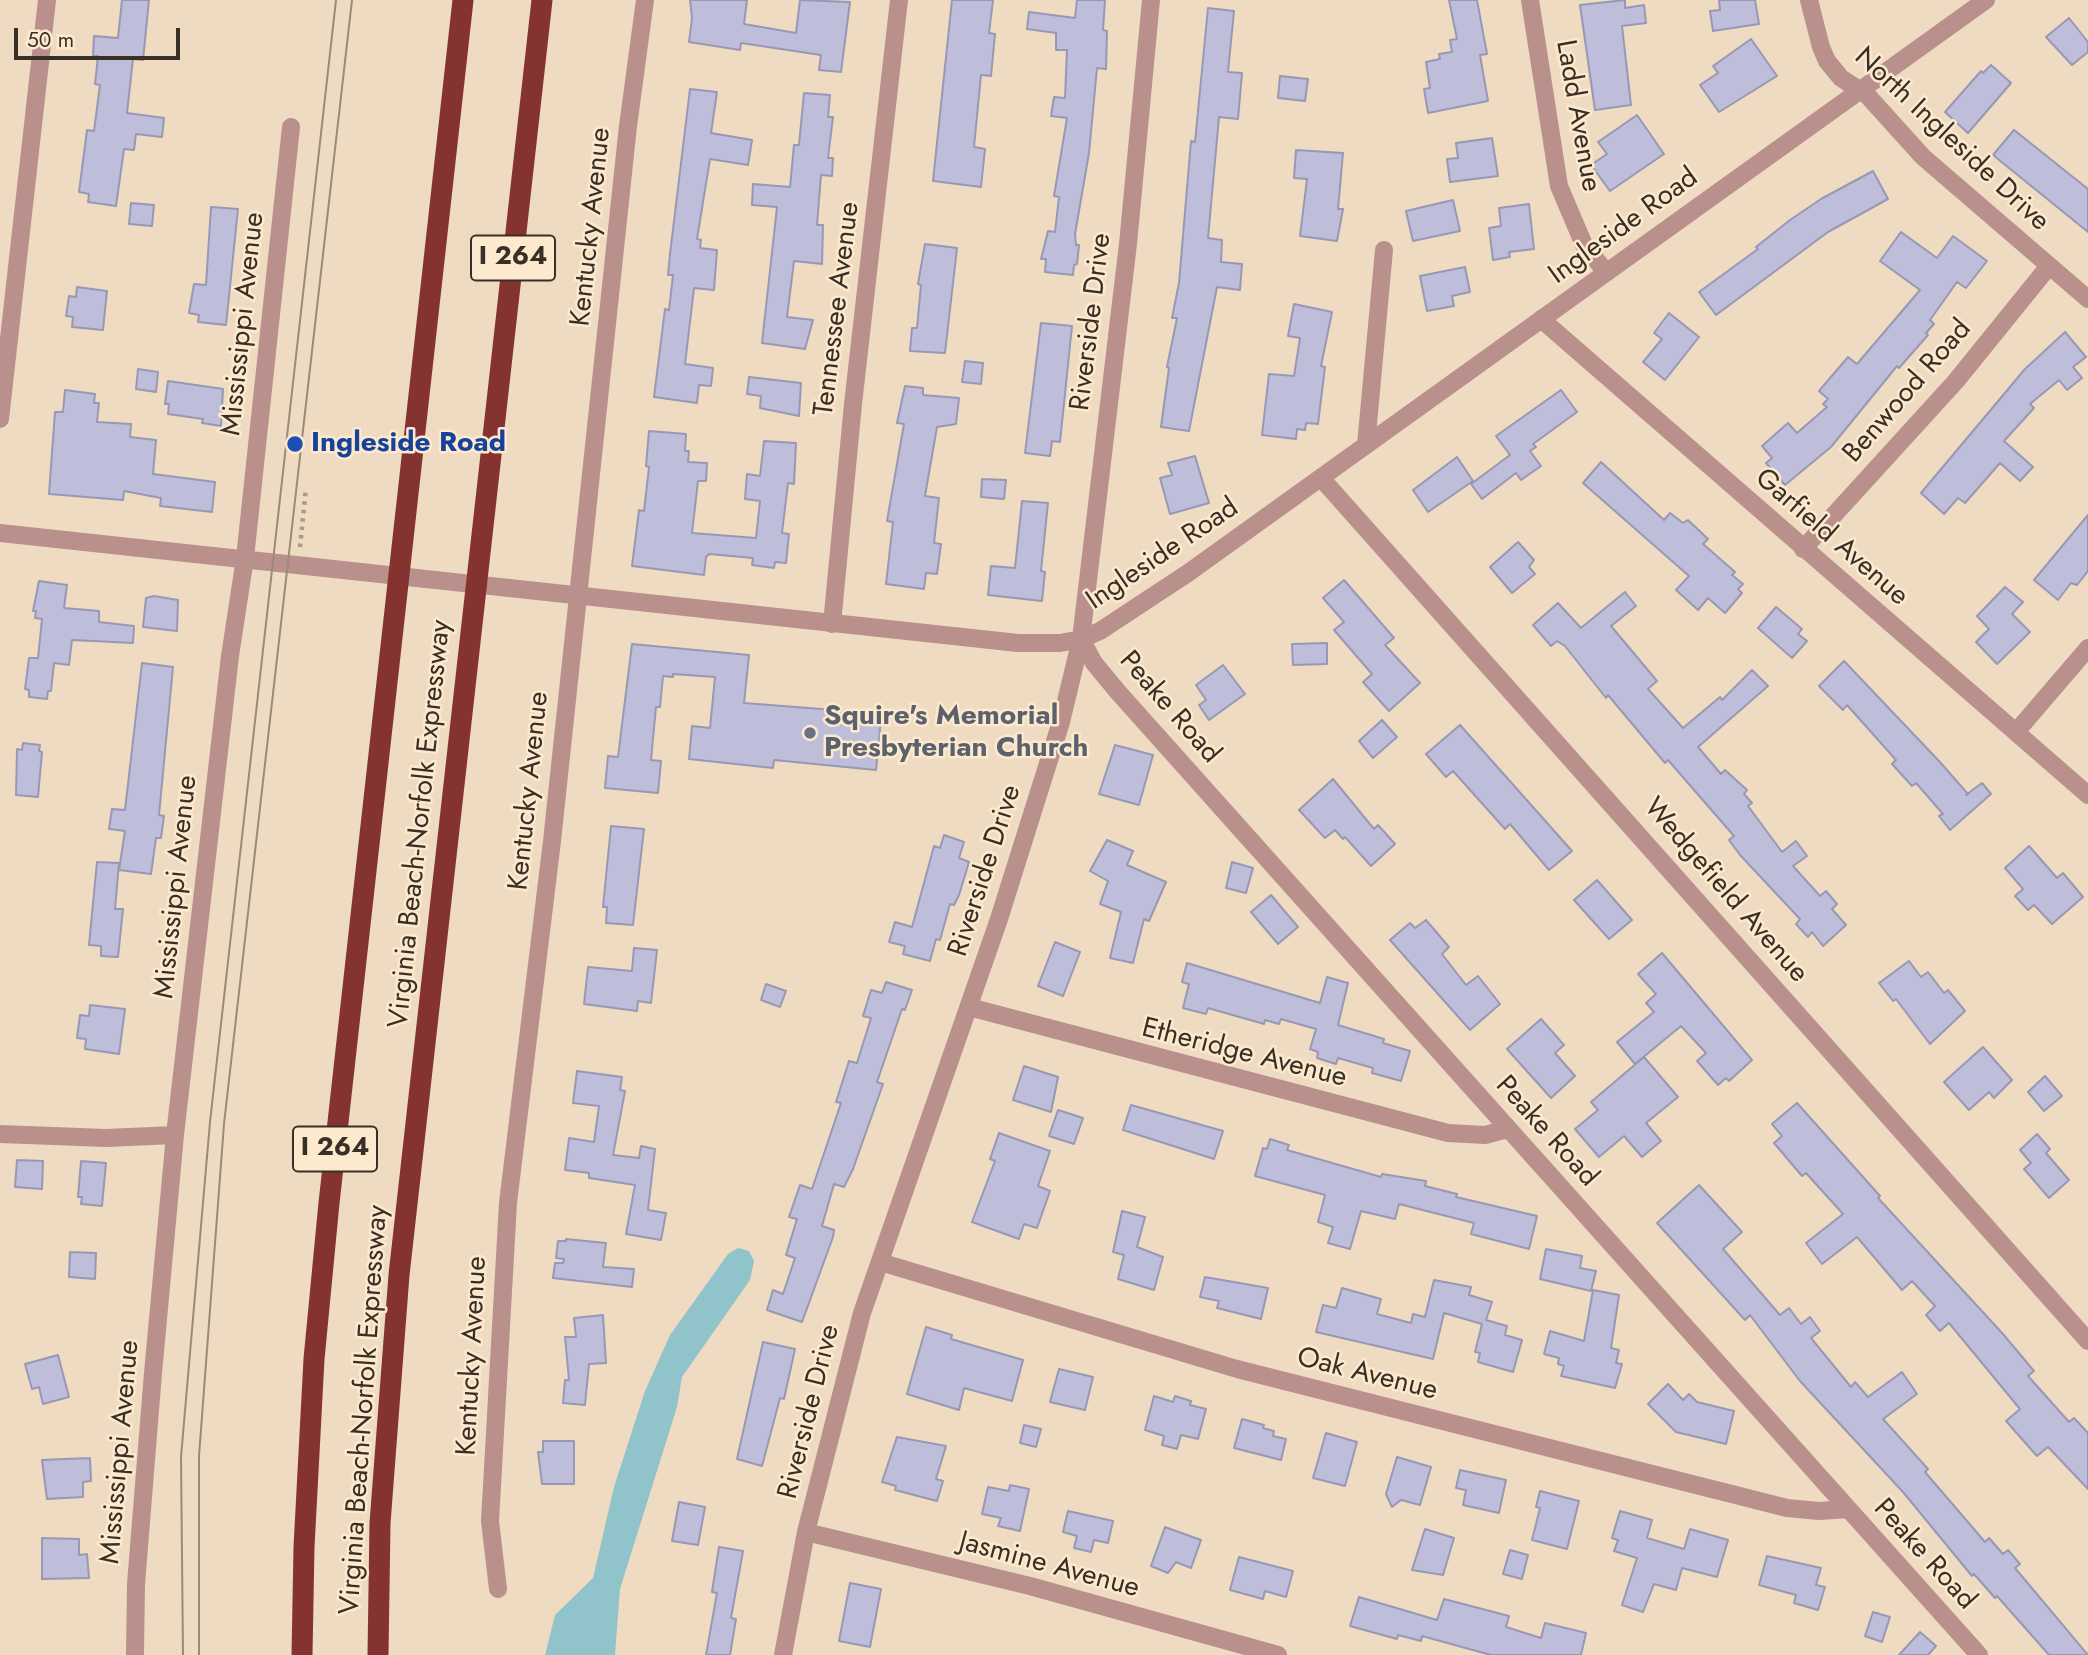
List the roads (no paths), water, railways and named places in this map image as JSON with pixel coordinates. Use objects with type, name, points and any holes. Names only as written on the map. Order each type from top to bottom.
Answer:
[{"type":"highway","name":"Virginia Beach-Norfolk Expressway","points":[[302,1655],[304,1547],[314,1359],[463,0]]},
{"type":"highway","name":"Virginia Beach-Norfolk Expressway","points":[[378,1655],[380,1523],[399,1275],[542,0]]},
{"type":"street","points":[[0,419],[47,0]]},
{"type":"street","name":"Kentucky Avenue","points":[[498,1588],[490,1521],[508,1203],[552,841],[628,127],[645,0]]},
{"type":"street","name":"Tennessee Avenue","points":[[832,625],[853,404],[899,0]]},
{"type":"street","name":"Riverside Drive","points":[[783,1655],[806,1532],[862,1312],[969,1007],[1061,722],[1081,639],[1128,244],[1151,0]]},
{"type":"street","name":"Ladd Avenue","points":[[1530,0],[1559,187],[1584,245],[1606,272]]},
{"type":"street","name":"North Ingleside Drive","points":[[1809,0],[1827,61],[1841,78],[1860,90],[1923,157],[2088,299]]},
{"type":"street","name":"Ingleside Road","points":[[0,533],[832,625],[1018,643],[1060,643],[1081,639],[1100,631],[1166,587],[1321,478],[1986,0]]},
{"type":"street","name":"Mississippi Avenue","points":[[135,1655],[143,1492],[176,1135],[230,656],[245,558],[291,127]]},
{"type":"street","points":[[1366,445],[1384,250]]},
{"type":"street","name":"Benwood Road","points":[[1802,549],[1956,381],[2049,266]]},
{"type":"street","name":"Garfield Avenue","points":[[1541,319],[1802,549],[2088,795]]},
{"type":"street","name":"Wedgefield Avenue","points":[[1321,478],[2088,1341]]},
{"type":"street","name":"Peake Road","points":[[1081,639],[1094,663],[1118,692],[1979,1655]]},
{"type":"street","points":[[2016,733],[2088,648]]},
{"type":"street","name":"Etheridge Avenue","points":[[969,1007],[1448,1133],[1485,1135],[1508,1129]]},
{"type":"street","points":[[0,1134],[106,1139],[176,1135]]},
{"type":"street","name":"Oak Avenue","points":[[880,1262],[1237,1369],[1787,1508],[1819,1511],[1848,1509]]},
{"type":"street","name":"Jasmine Avenue","points":[[806,1532],[1030,1586],[1278,1655]]},
{"type":"water","points":[[738,1248],[749,1251],[754,1261],[750,1280],[682,1377],[677,1407],[620,1589],[615,1655],[545,1655],[555,1615],[593,1578],[614,1487],[645,1391],[670,1335],[728,1254]]},
{"type":"tram line","points":[[183,1655],[181,1457],[210,1122],[336,0]]},
{"type":"tram line","points":[[199,1655],[199,1456],[224,1124],[352,0]]},
{"type":"place","name":"Ingleside Road","points":[[295,444]]},
{"type":"place","name":"Squire's Memorial Presbyterian Church","points":[[810,733]]}]
